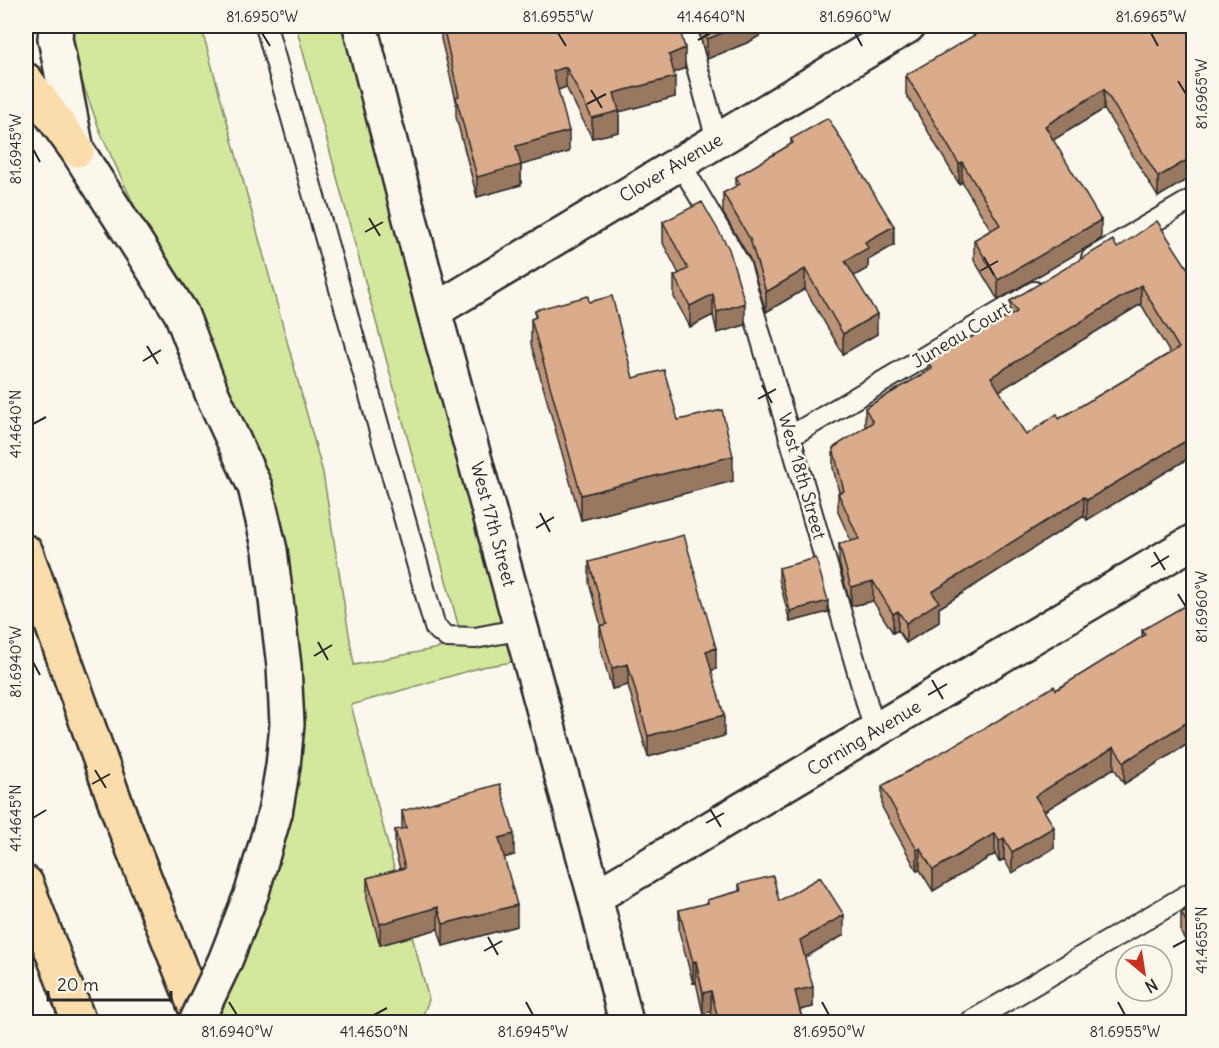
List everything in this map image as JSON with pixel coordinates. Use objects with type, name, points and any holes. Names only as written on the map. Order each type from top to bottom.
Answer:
[{"type":"highway","points":[[26,80],[77,150]]},
{"type":"highway","points":[[26,552],[121,818],[198,1023]]},
{"type":"highway","points":[[26,883],[79,1023]]},
{"type":"street","points":[[56,26],[55,38],[77,150],[181,313],[213,396],[255,487],[270,550],[285,666],[287,724],[284,766],[275,813],[252,892],[198,1023]]},
{"type":"street","name":"West 17th Street","points":[[360,26],[434,311],[595,897],[626,1023]]},
{"type":"street","name":"Clover Avenue","points":[[434,311],[908,26]]},
{"type":"street","name":"Corning Avenue","points":[[595,897],[1194,540]]},
{"type":"lane","points":[[266,26],[435,627],[447,637],[475,638],[522,628]]},
{"type":"lane","points":[[686,26],[717,140]]},
{"type":"lane","name":"West 18th Street","points":[[680,163],[740,265],[874,731]]},
{"type":"lane","points":[[1073,269],[1194,198]]},
{"type":"lane","name":"Juneau Court","points":[[791,436],[1053,281]]},
{"type":"lane","points":[[970,1023],[1194,891]]},
{"type":"green space","points":[[62,26],[201,26],[323,473],[354,665],[463,643],[296,26],[360,26],[530,659],[482,667],[351,705],[429,1000],[420,1022],[196,1022],[283,766],[255,487],[152,244],[101,134]]},
{"type":"building","points":[[443,26],[679,26],[685,48],[669,55],[675,77],[614,93],[619,111],[592,118],[566,67],[553,71],[569,131],[516,146],[521,165],[477,177],[456,97],[459,96]]},
{"type":"building","points":[[703,26],[740,26],[707,39]]},
{"type":"building","points":[[990,26],[1194,26],[1194,156],[1158,177],[1104,89],[1045,126],[1101,220],[998,280],[974,240],[1000,225],[962,162],[959,164],[906,75]]},
{"type":"building","points":[[828,118],[894,226],[865,242],[868,248],[845,261],[877,314],[843,334],[805,269],[766,292],[750,239],[723,193],[740,184],[736,177],[793,143],[791,139]]},
{"type":"building","points":[[702,202],[729,249],[745,303],[717,312],[713,294],[690,306],[674,276],[688,269],[663,222]]},
{"type":"building","points":[[1157,221],[1188,269],[1194,265],[1194,436],[1087,500],[1084,497],[932,592],[939,602],[906,623],[898,611],[893,614],[873,581],[851,587],[839,544],[859,539],[838,493],[844,491],[833,448],[873,422],[865,408],[932,369],[928,361],[1017,312],[1010,301],[1113,240],[1117,248]],"holes":[[[1141,285],[1179,348],[1059,419],[1057,414],[1026,435],[991,377]]]},
{"type":"building","points":[[588,296],[589,302],[612,296],[633,378],[664,370],[678,420],[722,410],[733,456],[581,495],[531,319],[536,317],[535,310]]},
{"type":"building","points":[[684,535],[716,648],[706,651],[724,715],[648,736],[628,664],[612,668],[600,626],[607,624],[589,562]]},
{"type":"building","points":[[816,558],[828,601],[790,611],[779,568]]},
{"type":"building","points":[[1186,605],[1194,618],[1194,718],[1124,762],[1114,747],[1035,796],[1054,827],[1012,852],[1004,838],[999,841],[995,833],[933,870],[920,848],[917,850],[882,786],[1054,686],[1056,690],[1145,635],[1142,630]]},
{"type":"building","points":[[500,784],[514,834],[499,838],[517,905],[443,924],[438,907],[380,924],[367,878],[405,868],[395,830],[406,828],[402,811]]},
{"type":"building","points":[[773,876],[779,901],[820,877],[844,915],[800,940],[813,987],[795,991],[803,1023],[719,1023],[711,991],[703,993],[696,961],[693,962],[679,910],[708,903],[707,900],[741,891],[739,884]]},
{"type":"building","points":[[1194,906],[1194,934],[1181,913]]},
{"type":"building","points":[[564,1019],[565,1023],[549,1023]]}]
